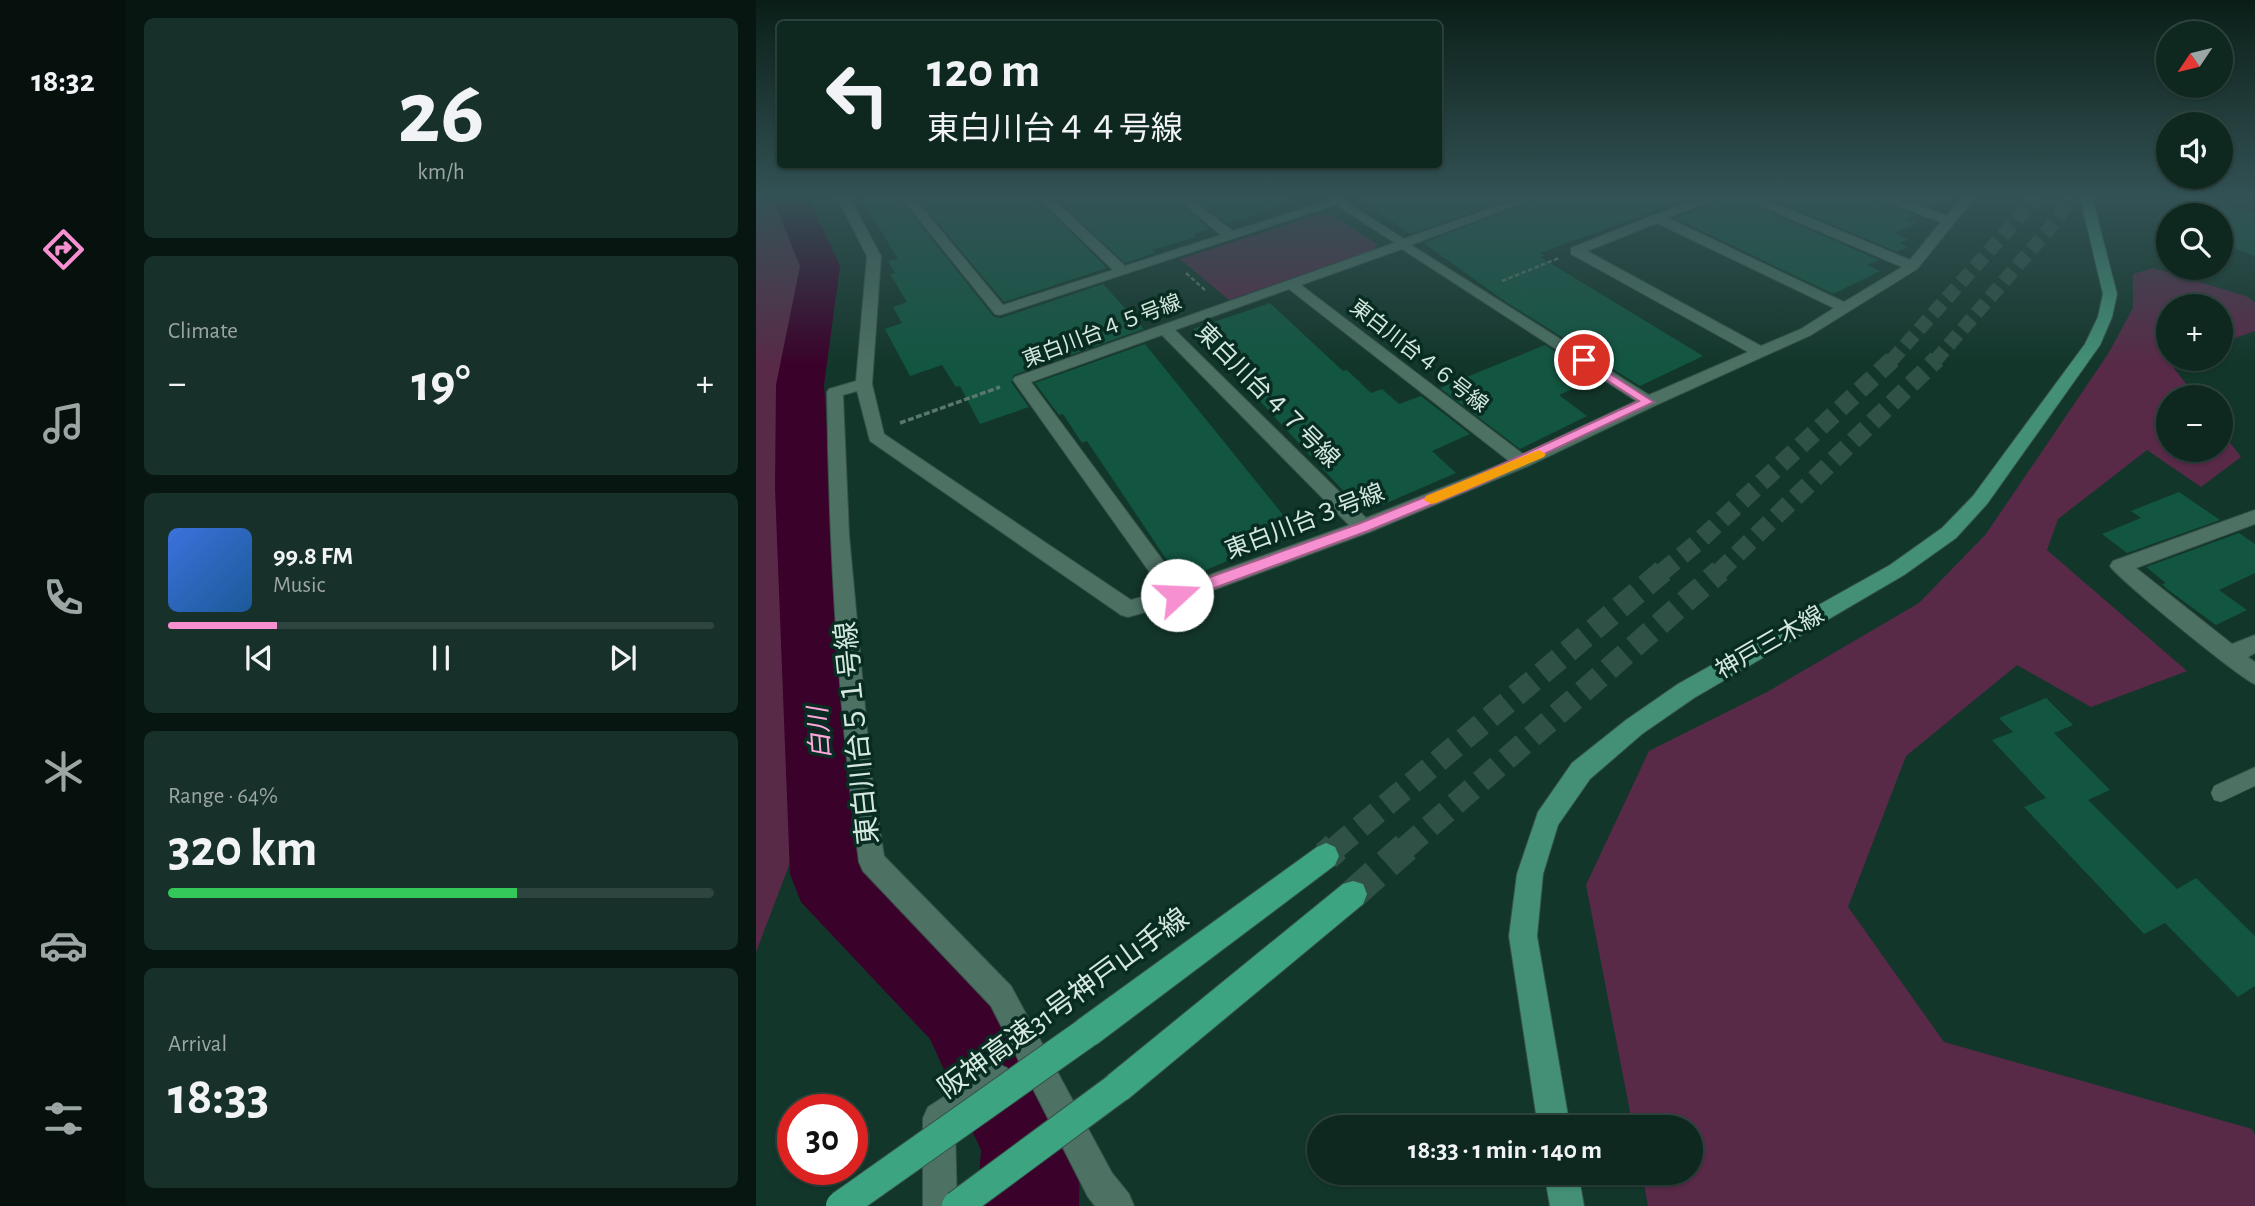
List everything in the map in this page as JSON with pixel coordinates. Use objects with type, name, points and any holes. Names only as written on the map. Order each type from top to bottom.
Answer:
[{"type":"highway","name":"阪神高速31号神戸山手線","points":[[841,1206],[1086,1032],[1326,856]]},
{"type":"highway","points":[[957,1206],[1117,1088],[1353,894]]},
{"type":"main road","name":"神戸三木線","points":[[1552,1115],[1523,936],[1530,874],[1547,820],[1581,771],[1634,727],[1686,691],[1897,570],[1949,533],[1980,500],[2092,345],[2105,317],[2110,294],[2100,253]]},
{"type":"main road","points":[[1563,1185],[1567,1206]]},
{"type":"street","points":[[873,253],[864,384],[875,432]]},
{"type":"street","points":[[953,253],[1000,312],[1178,253]]},
{"type":"street","points":[[1103,253],[1122,271]]},
{"type":"street","name":"東白川台４５号線","points":[[1177,595],[1021,380],[1377,253]]},
{"type":"street","points":[[1418,253],[1648,402]]},
{"type":"street","points":[[1580,253],[1760,352]]},
{"type":"street","points":[[1731,253],[1845,308]]},
{"type":"street","points":[[1882,253],[1912,266]]},
{"type":"street","name":"東白川台３号線","points":[[875,432],[876,437],[1128,609],[1177,595],[1363,527],[1522,462],[1648,402],[1806,332],[1912,266],[1922,253]]},
{"type":"street","name":"東白川台４６号線","points":[[1291,284],[1522,462]]},
{"type":"street","name":"東白川台４７号線","points":[[1165,329],[1363,527]]},
{"type":"street","name":"東白川台５１号線","points":[[864,384],[835,392],[839,535],[859,772],[872,862],[1001,996],[1030,1056]]},
{"type":"street","points":[[2255,517],[2120,566],[2255,675]]},
{"type":"street","points":[[2229,655],[2255,644]]},
{"type":"street","points":[[940,1206],[939,1118],[1030,1056],[1100,1185],[1117,1206]]},
{"type":"lane","points":[[2221,793],[2255,776]]},
{"type":"path","points":[[1477,291],[1570,253]]},
{"type":"path","points":[[1167,257],[1225,307]]},
{"type":"path","points":[[875,432],[1021,380]]},
{"type":"shaded area","points":[[756,253],[802,253],[811,273],[795,342],[777,385],[804,826],[756,952]]},
{"type":"shaded area","points":[[1198,253],[1364,253],[1229,300],[1180,259]]},
{"type":"shaded area","points":[[2153,268],[2156,269],[2156,280],[2193,280],[2246,296],[2255,302],[2255,331],[2233,339],[2233,294],[2156,294],[2156,371],[2176,371],[2187,385],[2156,385],[2156,456],[2147,450],[2058,519],[2047,550],[2187,671],[2091,707],[2017,665],[1906,756],[1848,907],[1944,1042],[2252,1129],[2255,1135],[2255,1206],[1648,1206],[1644,1185],[1703,1185],[1703,1115],[1631,1115],[1586,885],[1649,751],[1767,692],[1919,603],[1986,534],[2108,354],[2133,308],[2133,274]]},
{"type":"shaded area","points":[[2233,447],[2241,457],[2201,487],[2165,462],[2233,462]]},
{"type":"building","points":[[894,253],[943,253],[994,317],[1001,318],[1103,284],[1144,329],[1014,375],[1011,382],[1029,407],[980,424],[960,386],[956,387],[942,365],[910,376],[885,329],[902,323],[893,307],[907,302],[890,274],[895,273],[888,261],[898,259]]},
{"type":"building","points":[[963,253],[1092,253],[1107,268],[1004,302]]},
{"type":"building","points":[[1115,253],[1154,253],[1125,263]]},
{"type":"building","points":[[1438,253],[1540,253],[1545,256],[1540,257],[1703,356],[1640,386],[1506,302]]},
{"type":"building","points":[[1748,253],[1864,253],[1879,260],[1867,265],[1880,271],[1833,294]]},
{"type":"building","points":[[1270,303],[1343,371],[1347,370],[1371,393],[1382,389],[1399,404],[1421,396],[1470,434],[1432,451],[1456,473],[1375,508],[1372,505],[1361,510],[1193,329]]},
{"type":"building","points":[[1145,344],[1296,531],[1181,581],[1087,441],[1082,443],[1063,414],[1059,415],[1035,383]]},
{"type":"building","points":[[1545,345],[1596,378],[1559,395],[1587,416],[1520,449],[1440,388]]},
{"type":"building","points":[[2179,492],[2220,520],[2127,553],[2102,534],[2141,518],[2131,511]]},
{"type":"building","points":[[2239,533],[2255,544],[2255,573],[2219,590],[2247,610],[2216,625],[2167,589],[2162,584],[2166,583],[2146,567]]},
{"type":"building","points":[[2046,698],[2073,725],[2054,733],[2110,790],[2088,800],[2177,889],[2196,878],[2255,936],[2255,986],[2238,997],[2165,923],[2144,934],[2024,807],[2046,798],[1992,740],[2013,732],[1999,718]]},
{"type":"waterway","name":"白川","points":[[814,253],[820,266],[800,385],[803,488],[830,874],[962,1007],[1031,1147],[1028,1206]]},
{"type":"tunnel","points":[[1892,360],[1987,253]]},
{"type":"tunnel","points":[[1935,361],[2028,253]]},
{"type":"tunnel","points":[[1661,573],[1697,543],[1892,360]]},
{"type":"tunnel","points":[[1718,573],[1935,361]]},
{"type":"tunnel","points":[[1334,849],[1663,571]]},
{"type":"tunnel","points":[[1404,849],[1720,571]]},
{"type":"tunnel","points":[[1326,856],[1336,847]]},
{"type":"tunnel","points":[[1353,894],[1406,847]]},
{"type":"slow traffic","points":[[1431,500],[1539,454]]},
{"type":"route","points":[[1177,595],[1363,527],[1476,481],[1648,402],[1584,360]]}]
